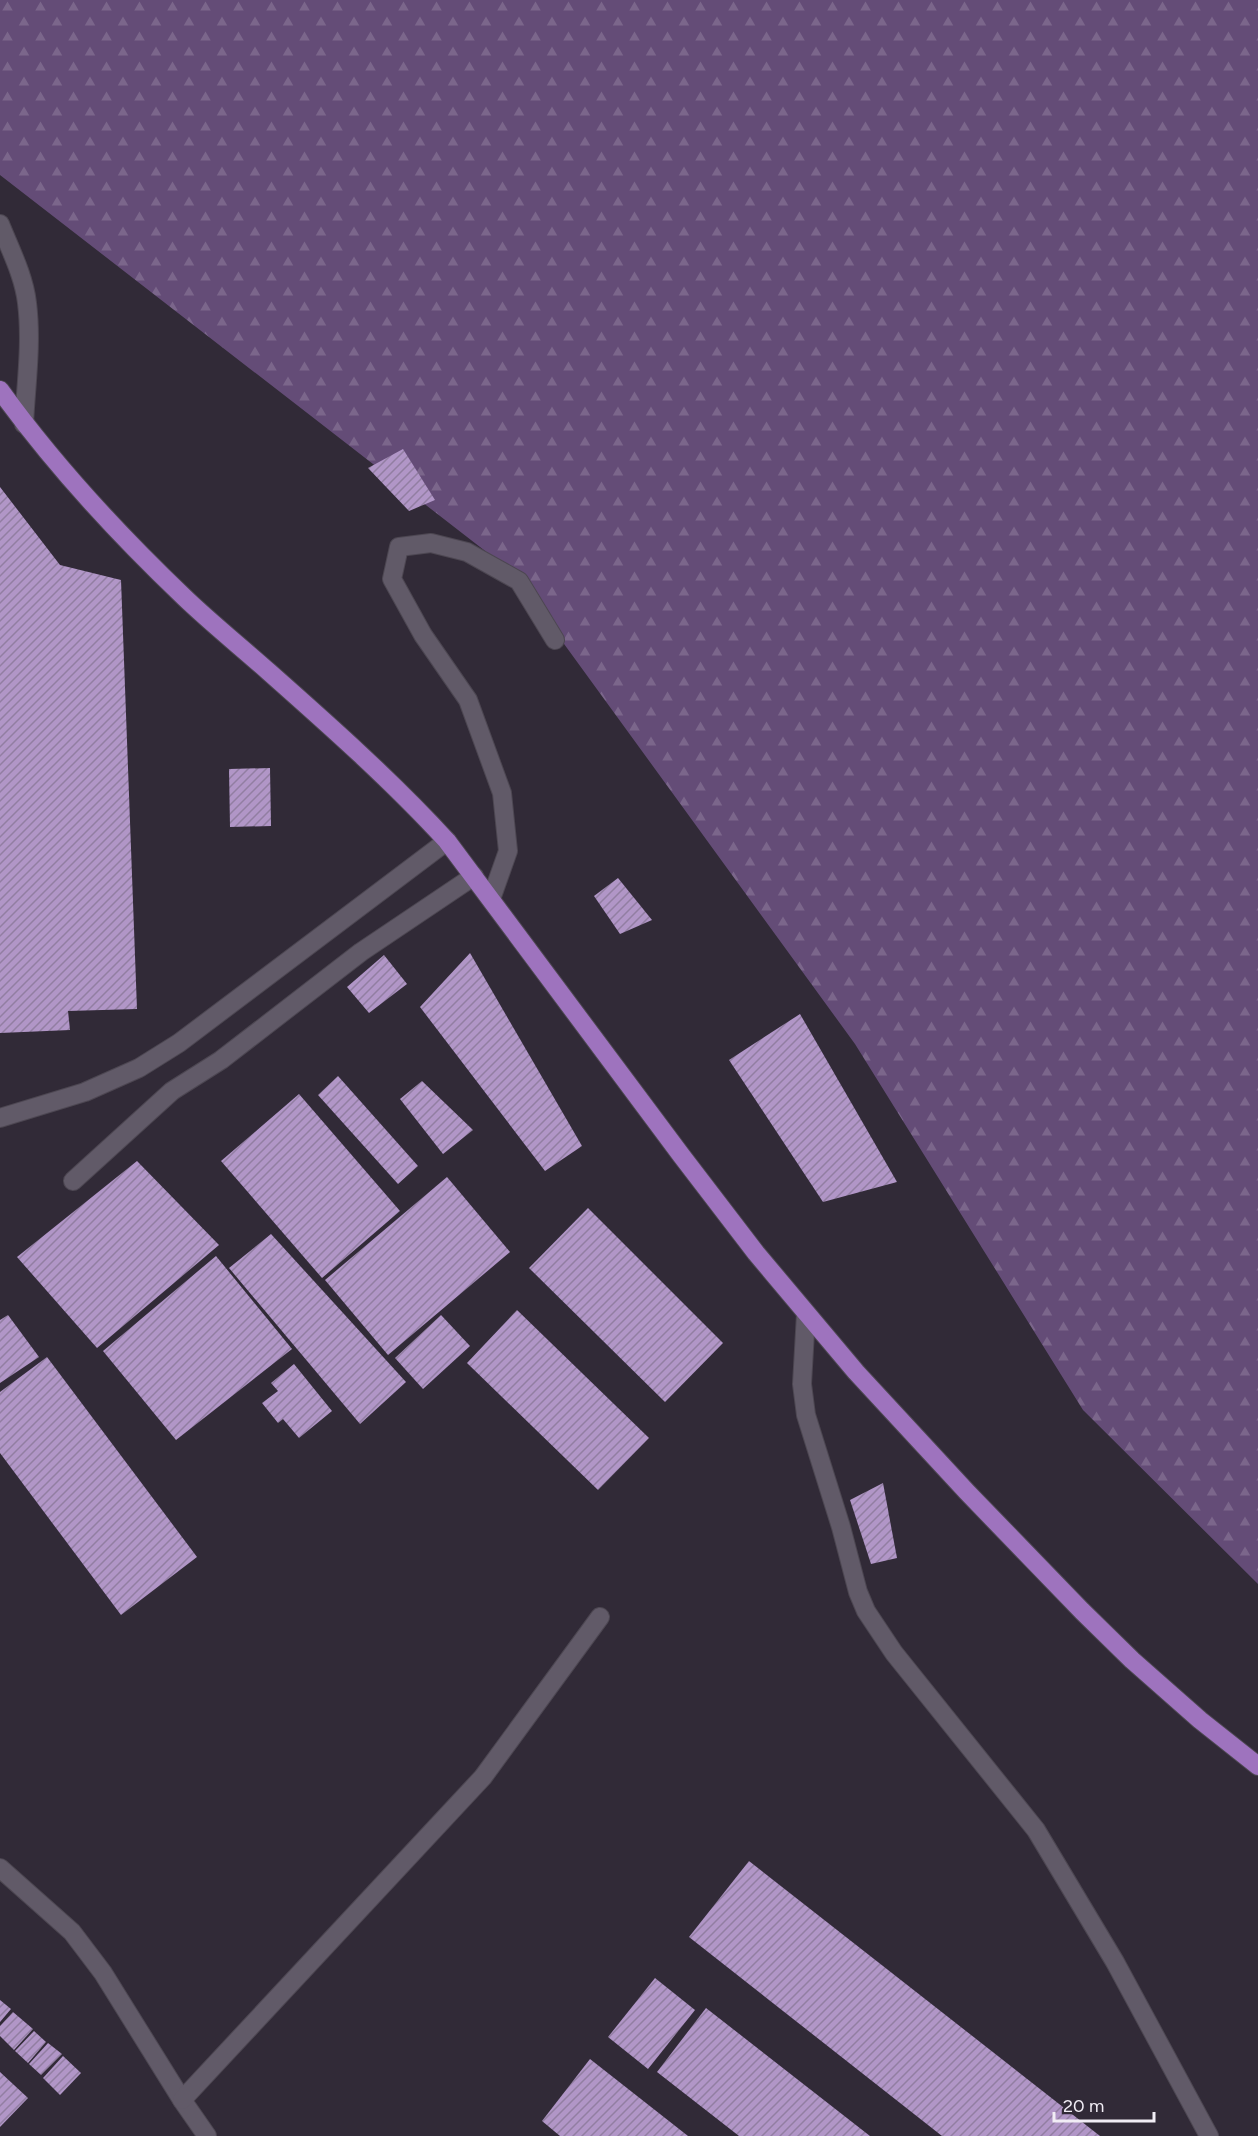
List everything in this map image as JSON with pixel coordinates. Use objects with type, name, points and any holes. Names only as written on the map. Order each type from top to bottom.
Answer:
[{"type":"main road","points":[[0,390],[24,424],[84,494],[177,590],[289,689],[411,803],[447,841],[660,1128],[756,1253],[856,1372],[1082,1611],[1191,1713],[1258,1766]]},
{"type":"street","points":[[0,224],[19,272],[27,301],[29,330],[24,424]]},
{"type":"street","points":[[491,898],[508,850],[502,793],[468,700],[423,635],[392,579],[399,547],[431,543],[467,552],[519,581],[555,640]]},
{"type":"street","points":[[0,1118],[85,1092],[139,1068],[179,1043],[447,841]]},
{"type":"street","points":[[73,1181],[172,1091],[221,1060],[361,952],[474,876]]},
{"type":"street","points":[[806,1314],[802,1384],[806,1415],[841,1527],[858,1592],[866,1611],[894,1653],[1036,1830],[1115,1962],[1209,2136]]},
{"type":"street","points":[[182,2100],[483,1777],[600,1617]]},
{"type":"street","points":[[0,1868],[72,1932],[103,1973],[207,2136]]},
{"type":"green space","points":[[0,0],[1258,0],[1258,1584],[1083,1410],[855,1044],[511,571],[0,175]]},
{"type":"building","points":[[403,449],[435,500],[409,511],[368,468]]},
{"type":"building","points":[[0,487],[60,565],[121,580],[137,1009],[68,1011],[70,1030],[0,1033]]},
{"type":"building","points":[[270,768],[271,826],[230,827],[229,769]]},
{"type":"building","points":[[618,878],[652,920],[620,934],[594,896]]},
{"type":"building","points":[[470,953],[582,1146],[545,1171],[420,1007]]},
{"type":"building","points":[[384,955],[407,984],[369,1013],[347,987]]},
{"type":"building","points":[[800,1014],[897,1182],[823,1202],[729,1060]]},
{"type":"building","points":[[338,1076],[418,1166],[398,1184],[318,1095]]},
{"type":"building","points":[[422,1081],[473,1130],[443,1154],[400,1099]]},
{"type":"building","points":[[299,1094],[400,1211],[322,1278],[221,1161]]},
{"type":"building","points":[[137,1161],[219,1245],[97,1348],[17,1257]]},
{"type":"building","points":[[447,1177],[510,1252],[388,1355],[325,1280]]},
{"type":"building","points":[[588,1208],[723,1343],[665,1402],[529,1268]]},
{"type":"building","points":[[271,1234],[406,1382],[360,1424],[229,1268]]},
{"type":"building","points":[[216,1256],[292,1349],[176,1440],[103,1351]]},
{"type":"building","points":[[517,1310],[649,1438],[598,1490],[467,1363]]},
{"type":"building","points":[[8,1315],[39,1357],[0,1383],[0,1320]]},
{"type":"building","points":[[441,1315],[470,1346],[423,1389],[395,1358]]},
{"type":"building","points":[[47,1357],[197,1557],[121,1615],[0,1453],[0,1392]]},
{"type":"building","points":[[294,1364],[332,1411],[299,1438],[283,1419],[278,1423],[262,1403],[278,1391],[271,1383]]},
{"type":"building","points":[[883,1483],[897,1558],[871,1564],[850,1500]]},
{"type":"building","points":[[749,1861],[1100,2136],[942,2136],[689,1937]]},
{"type":"building","points":[[655,1978],[695,2010],[648,2069],[608,2037]]},
{"type":"building","points":[[0,2000],[11,2009],[0,2022]]},
{"type":"building","points":[[706,2008],[870,2136],[739,2136],[657,2072]]},
{"type":"building","points":[[13,2012],[33,2029],[14,2050],[0,2036],[0,2026]]},
{"type":"building","points":[[34,2031],[46,2042],[28,2063],[15,2051]]},
{"type":"building","points":[[48,2043],[62,2054],[41,2075],[29,2064]]},
{"type":"building","points":[[63,2056],[81,2073],[60,2095],[43,2078]]},
{"type":"building","points":[[590,2059],[688,2136],[560,2136],[542,2121]]},
{"type":"building","points":[[0,2072],[28,2098],[0,2127]]}]
